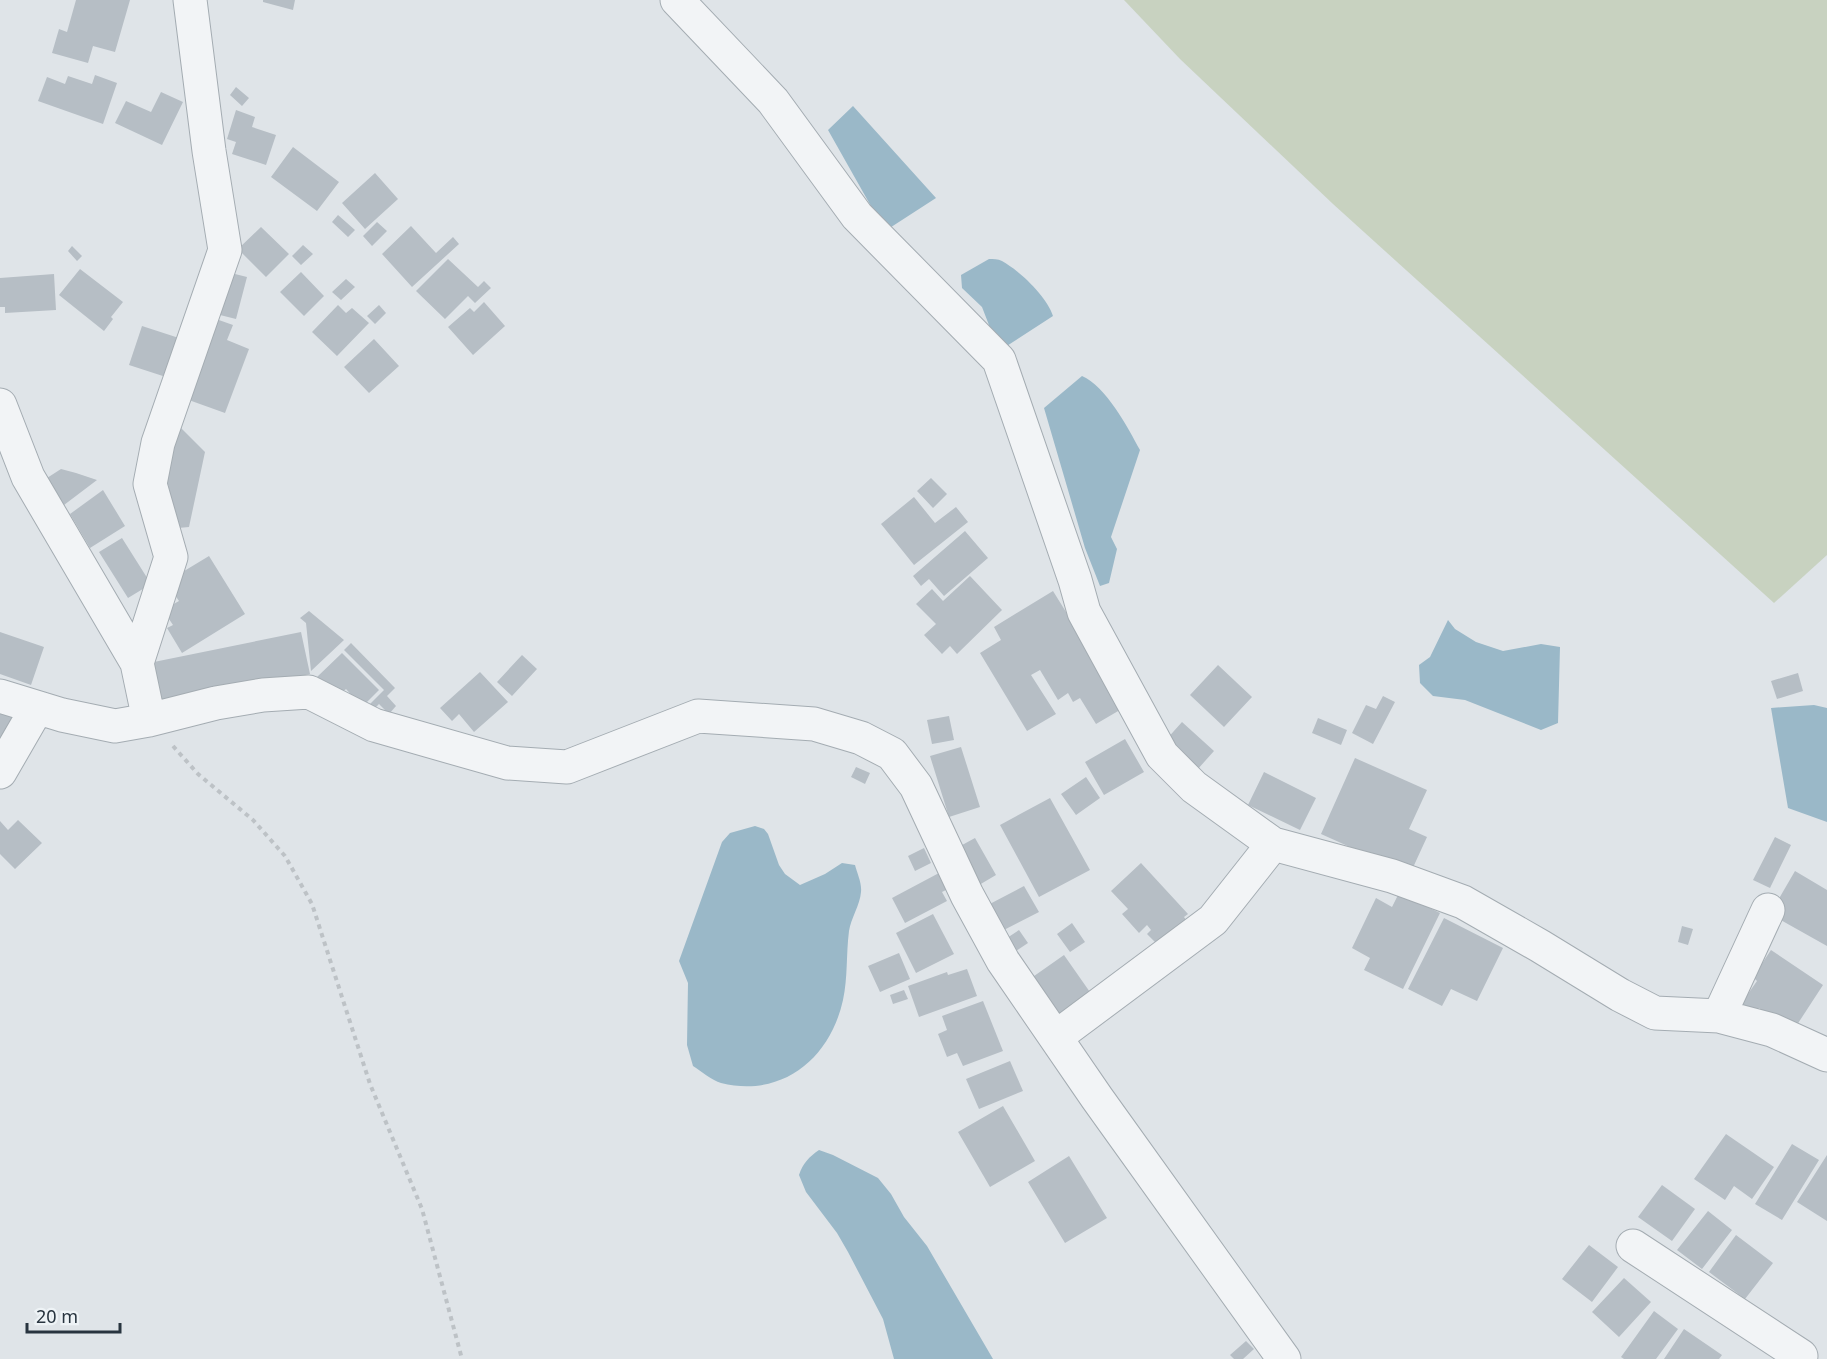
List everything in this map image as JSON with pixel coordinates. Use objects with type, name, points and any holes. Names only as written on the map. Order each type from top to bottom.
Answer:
[{"type":"street","points":[[137,663],[171,557],[150,484],[158,443],[225,250],[209,151],[190,0]]},
{"type":"street","points":[[676,0],[772,101],[857,216],[999,360],[1084,612],[1162,755],[1194,787],[1273,844],[1392,876],[1463,902],[1620,995],[1655,1013],[1719,1016],[1773,1030],[1827,1054]]},
{"type":"street","points":[[0,405],[28,477],[137,663],[149,720]]},
{"type":"street","points":[[0,696],[62,715],[115,726],[216,703],[263,695],[309,692],[374,725],[507,763],[567,767],[698,716],[814,724],[861,738],[892,754],[916,786],[967,895],[1003,961],[1097,1098],[1284,1359]]},
{"type":"street","points":[[0,772],[37,708]]},
{"type":"street","points":[[1056,1037],[1213,920],[1273,844]]},
{"type":"street","points":[[1719,1016],[1768,910]]},
{"type":"street","points":[[1633,1246],[1805,1349]]},
{"type":"path","points":[[149,720],[198,774],[260,827],[285,856],[312,904],[370,1084],[422,1209],[462,1359]]},
{"type":"green space","points":[[1124,0],[1827,0],[1827,555],[1774,603],[1333,204],[1180,59]]},
{"type":"water","points":[[853,106],[936,198],[885,231],[828,130]]},
{"type":"water","points":[[989,259],[1002,261],[1024,278],[1039,293],[1053,316],[999,351],[982,307],[962,288],[961,275]]},
{"type":"water","points":[[1082,376],[1091,381],[1108,398],[1140,450],[1111,537],[1117,549],[1109,583],[1100,586],[1085,548],[1044,408]]},
{"type":"water","points":[[1448,620],[1455,629],[1476,642],[1503,651],[1541,644],[1560,647],[1558,723],[1541,730],[1465,700],[1433,696],[1420,683],[1419,665],[1430,657]]},
{"type":"water","points":[[1814,705],[1827,708],[1827,822],[1788,808],[1771,708]]},
{"type":"water","points":[[755,826],[764,829],[768,834],[779,865],[785,874],[800,885],[825,874],[842,863],[855,865],[861,892],[849,931],[843,1000],[837,1021],[827,1040],[815,1056],[800,1069],[783,1079],[764,1085],[743,1086],[718,1082],[693,1066],[687,1045],[688,983],[679,961],[722,842],[730,833]]},
{"type":"water","points":[[819,1150],[878,1178],[927,1246],[993,1359],[894,1359],[883,1319],[837,1233],[806,1192],[799,1175],[802,1167]]},
{"type":"building","points":[[76,0],[130,0],[115,52],[93,46],[88,63],[52,53],[59,29],[67,32]]},
{"type":"building","points":[[263,0],[295,0],[293,10],[263,2]]},
{"type":"building","points":[[95,75],[117,83],[103,124],[38,101],[47,77],[65,84],[68,76],[92,84]]},
{"type":"building","points":[[236,87],[249,98],[242,106],[230,95]]},
{"type":"building","points":[[161,92],[183,102],[162,145],[115,123],[126,101],[151,112]]},
{"type":"building","points":[[236,110],[255,117],[252,127],[276,135],[266,165],[232,154],[236,142],[227,139]]},
{"type":"building","points":[[293,147],[339,182],[317,211],[271,177]]},
{"type":"building","points":[[375,173],[398,199],[365,229],[342,203]]},
{"type":"building","points":[[338,215],[355,230],[348,237],[332,222]]},
{"type":"building","points":[[377,222],[387,231],[372,246],[363,236]]},
{"type":"building","points":[[411,226],[436,253],[453,237],[459,244],[412,287],[382,254]]},
{"type":"building","points":[[261,227],[289,254],[266,277],[238,249]]},
{"type":"building","points":[[303,245],[313,254],[301,265],[292,256]]},
{"type":"building","points":[[72,246],[82,256],[77,261],[68,251]]},
{"type":"building","points":[[448,259],[478,287],[484,281],[491,288],[475,303],[468,296],[445,319],[416,291]]},
{"type":"building","points":[[80,269],[123,302],[111,317],[113,319],[104,331],[59,295]]},
{"type":"building","points":[[301,272],[324,296],[304,316],[280,292]]},
{"type":"building","points":[[231,273],[247,277],[236,319],[220,315]]},
{"type":"building","points":[[54,274],[56,310],[5,313],[5,307],[0,307],[0,278]]},
{"type":"building","points":[[346,279],[355,287],[341,300],[332,292]]},
{"type":"building","points":[[484,302],[505,326],[473,355],[448,327],[470,308],[474,312]]},
{"type":"building","points":[[338,305],[346,313],[352,308],[369,323],[337,356],[312,332]]},
{"type":"building","points":[[379,305],[386,313],[375,324],[367,316]]},
{"type":"building","points":[[216,319],[233,325],[227,340],[249,349],[225,413],[186,399]]},
{"type":"building","points":[[142,326],[182,339],[169,378],[129,365]]},
{"type":"building","points":[[374,339],[399,366],[369,393],[344,367]]},
{"type":"building","points":[[175,422],[205,452],[189,527],[178,528],[162,458]]},
{"type":"building","points":[[61,469],[97,480],[64,505],[47,478]]},
{"type":"building","points":[[931,478],[947,494],[933,508],[917,491]]},
{"type":"building","points":[[103,490],[125,526],[90,548],[70,514]]},
{"type":"building","points":[[914,497],[935,523],[956,507],[968,522],[914,565],[881,524]]},
{"type":"building","points":[[965,531],[988,558],[944,596],[929,579],[921,586],[913,576]]},
{"type":"building","points":[[122,538],[151,584],[128,598],[99,552]]},
{"type":"building","points":[[209,556],[245,614],[182,653],[167,628],[173,625],[163,610],[179,601],[166,582]]},
{"type":"building","points":[[970,576],[1002,610],[957,654],[950,646],[942,654],[924,635],[936,624],[916,604],[932,589],[943,601]]},
{"type":"building","points":[[1053,591],[1125,707],[1096,724],[1080,698],[1073,702],[1068,693],[1058,700],[1040,670],[1031,675],[1056,714],[1027,731],[980,653],[1001,640],[994,627]]},
{"type":"building","points":[[309,611],[344,640],[311,671],[306,623],[300,618]]},
{"type":"building","points":[[0,632],[44,647],[31,685],[0,674]]},
{"type":"building","points":[[301,632],[310,674],[153,707],[144,664]]},
{"type":"building","points":[[351,643],[395,688],[387,696],[396,706],[389,714],[379,704],[368,715],[364,710],[384,690],[344,650]]},
{"type":"building","points":[[342,653],[379,690],[362,707],[346,689],[337,697],[317,677]]},
{"type":"building","points":[[522,655],[537,669],[512,696],[497,682]]},
{"type":"building","points":[[1218,665],[1252,697],[1224,727],[1190,695]]},
{"type":"building","points":[[480,672],[508,702],[474,732],[459,714],[452,721],[440,708]]},
{"type":"building","points":[[1798,673],[1803,691],[1777,699],[1771,681]]},
{"type":"building","points":[[1383,696],[1395,702],[1373,744],[1352,733],[1366,705],[1376,709]]},
{"type":"building","points":[[0,703],[20,712],[0,746]]},
{"type":"building","points":[[949,716],[954,740],[932,744],[927,720]]},
{"type":"building","points":[[1318,718],[1347,730],[1341,745],[1312,733]]},
{"type":"building","points":[[1182,722],[1214,751],[1197,770],[1165,741]]},
{"type":"building","points":[[1125,739],[1144,772],[1104,795],[1085,762]]},
{"type":"building","points":[[961,747],[980,807],[949,817],[930,756]]},
{"type":"building","points":[[1355,758],[1427,790],[1409,829],[1427,837],[1410,874],[1321,834]]},
{"type":"building","points":[[856,767],[870,773],[865,784],[851,777]]},
{"type":"building","points":[[1264,772],[1316,798],[1300,830],[1248,805]]},
{"type":"building","points":[[1086,777],[1100,798],[1076,815],[1061,794]]},
{"type":"building","points":[[1050,798],[1090,870],[1039,897],[1000,825]]},
{"type":"building","points":[[18,820],[42,843],[15,869],[0,854],[0,821],[8,830]]},
{"type":"building","points":[[1775,837],[1791,845],[1770,888],[1753,880]]},
{"type":"building","points":[[975,838],[996,875],[974,888],[953,850]]},
{"type":"building","points":[[924,848],[931,863],[915,871],[908,856]]},
{"type":"building","points":[[1141,863],[1188,914],[1184,917],[1189,924],[1156,943],[1147,934],[1151,930],[1147,925],[1139,933],[1122,914],[1128,909],[1111,891]]},
{"type":"building","points":[[1795,871],[1827,890],[1827,946],[1770,914]]},
{"type":"building","points":[[939,873],[948,889],[942,892],[947,901],[905,923],[892,898]]},
{"type":"building","points":[[1024,886],[1039,912],[998,933],[984,907]]},
{"type":"building","points":[[1399,893],[1440,913],[1403,989],[1364,970],[1370,958],[1352,948],[1376,898],[1392,907]]},
{"type":"building","points":[[933,914],[954,954],[916,973],[896,933]]},
{"type":"building","points":[[1444,918],[1503,948],[1477,1001],[1451,989],[1442,1006],[1408,989]]},
{"type":"building","points":[[1072,923],[1085,942],[1070,952],[1057,934]]},
{"type":"building","points":[[1682,926],[1693,929],[1688,945],[1678,942]]},
{"type":"building","points":[[1019,930],[1028,943],[1016,951],[1007,938]]},
{"type":"building","points":[[1771,950],[1823,985],[1793,1031],[1759,1008],[1752,1018],[1738,1008],[1757,981],[1753,977]]},
{"type":"building","points":[[899,953],[910,979],[880,992],[868,966]]},
{"type":"building","points":[[1064,955],[1092,995],[1056,1021],[1027,981]]},
{"type":"building","points":[[967,969],[977,996],[919,1017],[908,986],[947,972],[948,975]]},
{"type":"building","points":[[904,990],[908,999],[893,1004],[890,995]]},
{"type":"building","points":[[983,1001],[1003,1051],[963,1066],[957,1053],[947,1057],[938,1034],[947,1030],[942,1016]]},
{"type":"building","points":[[1010,1061],[1023,1091],[979,1109],[966,1079]]},
{"type":"building","points":[[1003,1106],[1035,1161],[990,1187],[958,1132]]},
{"type":"building","points":[[1726,1134],[1774,1167],[1752,1199],[1734,1186],[1725,1200],[1694,1179]]},
{"type":"building","points":[[1792,1144],[1819,1160],[1782,1220],[1755,1204]]},
{"type":"building","points":[[1827,1155],[1827,1221],[1797,1202]]},
{"type":"building","points":[[1069,1156],[1107,1218],[1065,1243],[1028,1182]]},
{"type":"building","points":[[1662,1185],[1695,1209],[1672,1241],[1638,1217]]},
{"type":"building","points":[[1708,1211],[1732,1230],[1702,1269],[1677,1250]]},
{"type":"building","points":[[1736,1235],[1773,1263],[1745,1299],[1709,1272]]},
{"type":"building","points":[[1589,1245],[1618,1267],[1592,1302],[1562,1279]]},
{"type":"building","points":[[1624,1278],[1651,1302],[1619,1337],[1592,1312]]},
{"type":"building","points":[[1654,1311],[1678,1329],[1656,1359],[1624,1359],[1621,1357]]},
{"type":"building","points":[[1684,1329],[1722,1355],[1719,1359],[1664,1359]]},
{"type":"building","points":[[1246,1341],[1254,1349],[1243,1359],[1234,1359],[1230,1355]]}]
